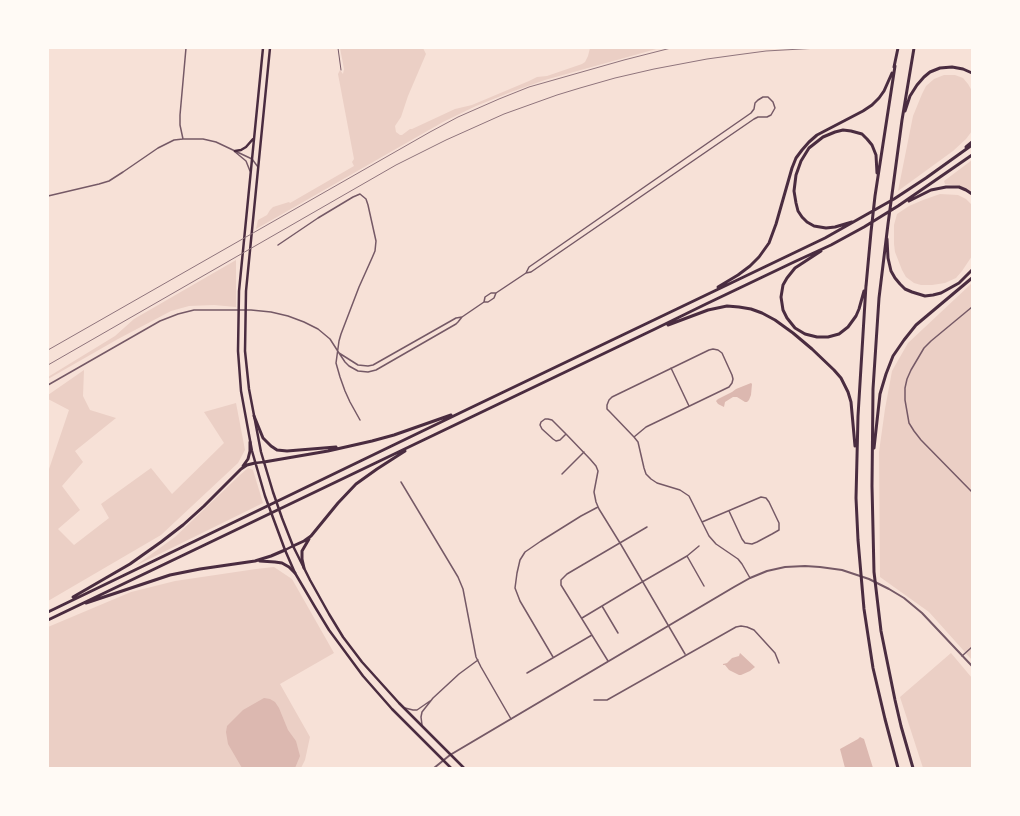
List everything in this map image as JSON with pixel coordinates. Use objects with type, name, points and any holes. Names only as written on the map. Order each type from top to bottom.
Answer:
[{"type":"highway","points":[[898,48],[875,196],[871,232],[866,285],[856,464],[857,533],[865,616],[879,694],[898,768]]},
{"type":"highway","points":[[913,768],[899,720],[884,650],[876,587],[873,536],[872,418],[880,291],[892,189],[914,48]]},
{"type":"highway","points":[[704,295],[744,270],[759,257],[766,247],[776,224],[796,158],[816,136],[872,105],[887,87],[895,66]]},
{"type":"highway","points":[[902,120],[914,90],[920,81],[930,72],[940,68],[952,67],[963,69],[972,73]]},
{"type":"highway","points":[[859,219],[836,227],[826,228],[814,226],[805,220],[797,207],[794,191],[800,161],[812,145],[827,135],[843,130],[862,134],[868,139],[874,148],[877,159],[877,186]]},
{"type":"highway","points":[[959,155],[972,142]]},
{"type":"highway","points":[[48,612],[825,238],[910,188],[972,145]]},
{"type":"highway","points":[[48,620],[415,445],[713,300],[831,245],[898,206],[972,155]]},
{"type":"highway","points":[[898,206],[926,192],[941,187],[959,187],[972,194]]},
{"type":"highway","points":[[888,222],[887,253],[889,266],[897,281],[908,291],[929,296],[937,294],[949,290],[959,283],[972,270]]},
{"type":"highway","points":[[831,245],[795,268],[789,274],[782,293],[782,305],[786,318],[791,324],[802,332],[813,336],[824,337],[839,334],[848,327],[860,309],[866,285]]},
{"type":"highway","points":[[872,464],[880,394],[893,356],[916,326],[972,278]]},
{"type":"highway","points":[[655,329],[708,310],[727,306],[756,311],[784,326],[830,365],[846,387],[853,413],[856,464]]},
{"type":"highway","points":[[254,416],[263,438],[268,444],[278,450],[287,451],[346,446],[363,443],[388,437],[466,410]]},
{"type":"highway","points":[[48,612],[118,572],[161,542],[199,511],[241,469],[248,459],[250,442]]},
{"type":"highway","points":[[304,568],[302,551],[305,545],[338,503],[356,484],[377,468],[415,445]]},
{"type":"highway","points":[[264,462],[328,451],[346,446]]},
{"type":"highway","points":[[241,469],[247,465],[255,464]]},
{"type":"highway","points":[[293,546],[311,536]]},
{"type":"highway","points":[[71,609],[170,575],[255,561],[284,550]]},
{"type":"highway","points":[[255,561],[278,562],[289,567],[295,572]]},
{"type":"main road","points":[[263,48],[238,310],[238,351],[241,390],[255,464],[284,550],[322,618],[363,676],[392,709],[451,768]]},
{"type":"main road","points":[[270,48],[245,310],[247,377],[264,462],[273,492],[293,546],[343,637],[367,667],[404,708],[464,768]]},
{"type":"main road","points":[[235,151],[242,150],[254,137]]},
{"type":"main road","points":[[255,464],[264,462]]},
{"type":"main road","points":[[284,550],[293,546]]},
{"type":"street","points":[[183,139],[180,125],[180,115],[186,48]]},
{"type":"street","points":[[484,302],[486,297],[496,293],[526,273],[531,272],[754,118],[758,116],[767,117],[771,115],[775,108],[773,102],[768,97],[759,99],[755,103],[754,109],[751,113],[529,267],[526,273]]},
{"type":"street","points":[[48,196],[108,181],[158,148],[174,140],[196,138],[210,140],[252,159],[258,168]]},
{"type":"street","points":[[231,149],[244,159],[250,172]]},
{"type":"street","points":[[278,245],[353,197],[360,194],[366,198],[376,241],[375,251],[341,334],[337,350],[336,363],[338,373],[350,402],[360,420]]},
{"type":"street","points":[[48,385],[138,332],[170,316],[202,310],[263,311],[280,314],[304,322],[326,335],[345,362],[353,369],[362,372],[372,372],[449,328],[484,302],[488,302],[494,298],[496,293]]},
{"type":"street","points":[[972,307],[924,348],[911,370],[905,388],[905,400],[909,423],[914,431],[972,492]]},
{"type":"street","points":[[339,353],[362,366],[370,366],[456,318],[462,317]]},
{"type":"street","points":[[634,437],[646,427],[729,387],[733,379],[722,353],[714,349],[709,350],[671,368],[612,398],[609,400],[607,409],[638,442],[646,474],[657,483],[685,492],[692,500],[709,536],[716,544],[738,558],[750,578]]},
{"type":"street","points":[[671,368],[689,406]]},
{"type":"street","points":[[566,434],[560,440],[553,440],[542,429],[540,425],[541,422],[544,419],[552,420],[566,434],[584,452],[596,466],[598,471],[594,492],[598,507],[686,654]]},
{"type":"street","points":[[562,474],[584,452]]},
{"type":"street","points":[[401,482],[458,577],[463,589],[476,656],[511,719]]},
{"type":"street","points":[[702,522],[761,497],[766,498],[769,502],[779,523],[779,530],[752,544],[745,543],[729,511]]},
{"type":"street","points":[[554,657],[520,601],[515,588],[516,573],[520,560],[525,552],[581,516],[598,507]]},
{"type":"street","points":[[608,662],[561,584],[561,580],[567,574],[648,527]]},
{"type":"street","points":[[582,618],[687,556],[699,546]]},
{"type":"street","points":[[687,556],[704,586]]},
{"type":"street","points":[[434,768],[450,755],[750,578],[771,570],[792,566],[820,567],[852,573],[881,584],[916,608],[972,666]]},
{"type":"street","points":[[602,606],[618,633]]},
{"type":"street","points":[[594,700],[607,700],[736,627],[748,627],[754,630],[775,653],[779,663]]},
{"type":"street","points":[[527,673],[592,635]]},
{"type":"street","points":[[962,656],[972,647]]},
{"type":"street","points":[[404,708],[417,710],[433,698],[459,674],[478,660]]},
{"type":"street","points":[[423,727],[421,717],[422,712],[433,698]]},
{"type":"lane","points":[[338,48],[341,70]]},
{"type":"shaded area","points":[[340,48],[423,48],[426,54],[408,96],[401,117],[395,126],[396,132],[402,135],[410,129],[455,109],[472,105],[537,77],[547,76],[582,64],[588,56],[590,48],[660,48],[545,80],[476,106],[443,122],[256,229],[258,220],[267,215],[273,207],[289,202],[290,203],[354,166],[352,162],[354,159],[338,74],[340,70],[343,74],[344,69]]},
{"type":"shaded area","points":[[944,75],[955,75],[963,78],[972,91],[972,131],[953,151],[898,191],[913,116],[926,86],[934,79]]},
{"type":"shaded area","points":[[972,160],[972,192],[961,186],[945,184],[944,181]]},
{"type":"shaded area","points":[[940,194],[958,195],[966,199],[972,205],[972,256],[956,278],[945,283],[921,285],[914,283],[906,277],[902,270],[895,252],[894,225],[897,214],[909,206]]},
{"type":"shaded area","points":[[236,260],[236,307],[214,305],[189,306],[171,311],[48,379],[48,377],[115,336],[134,319]]},
{"type":"shaded area","points":[[972,283],[972,660],[929,612],[880,577],[879,452],[892,371],[908,343]]},
{"type":"shaded area","points":[[84,370],[83,396],[90,410],[116,418],[75,451],[83,462],[62,486],[80,510],[58,529],[74,545],[109,518],[101,504],[151,468],[172,494],[224,443],[204,412],[236,403],[245,450],[238,463],[161,535],[48,601],[48,472],[69,410],[48,399],[48,395]]},
{"type":"shaded area","points":[[751,383],[751,395],[747,402],[737,397],[733,397],[725,402],[724,407],[716,401],[736,389]]},
{"type":"shaded area","points":[[248,468],[253,470],[263,503],[135,566],[175,537]]},
{"type":"shaded area","points":[[274,567],[292,579],[334,653],[280,684],[310,737],[305,760],[301,768],[48,768],[48,627],[131,592],[175,581]]},
{"type":"shaded area","points":[[740,653],[755,667],[750,671],[739,675],[729,670],[723,664],[727,663],[732,658],[739,656]]},
{"type":"shaded area","points":[[951,653],[972,678],[972,768],[923,768],[900,697]]},
{"type":"shaded area","points":[[264,698],[275,702],[288,730],[296,741],[300,756],[295,768],[242,768],[228,744],[226,732],[227,726],[243,710]]},
{"type":"shaded area","points":[[860,737],[864,739],[873,768],[845,768],[840,749]]},
{"type":"railway","points":[[48,350],[458,117],[529,87],[671,48]]},
{"type":"railway","points":[[48,365],[396,165],[446,140],[504,114],[580,88],[654,69],[707,59],[766,51],[819,48]]}]
